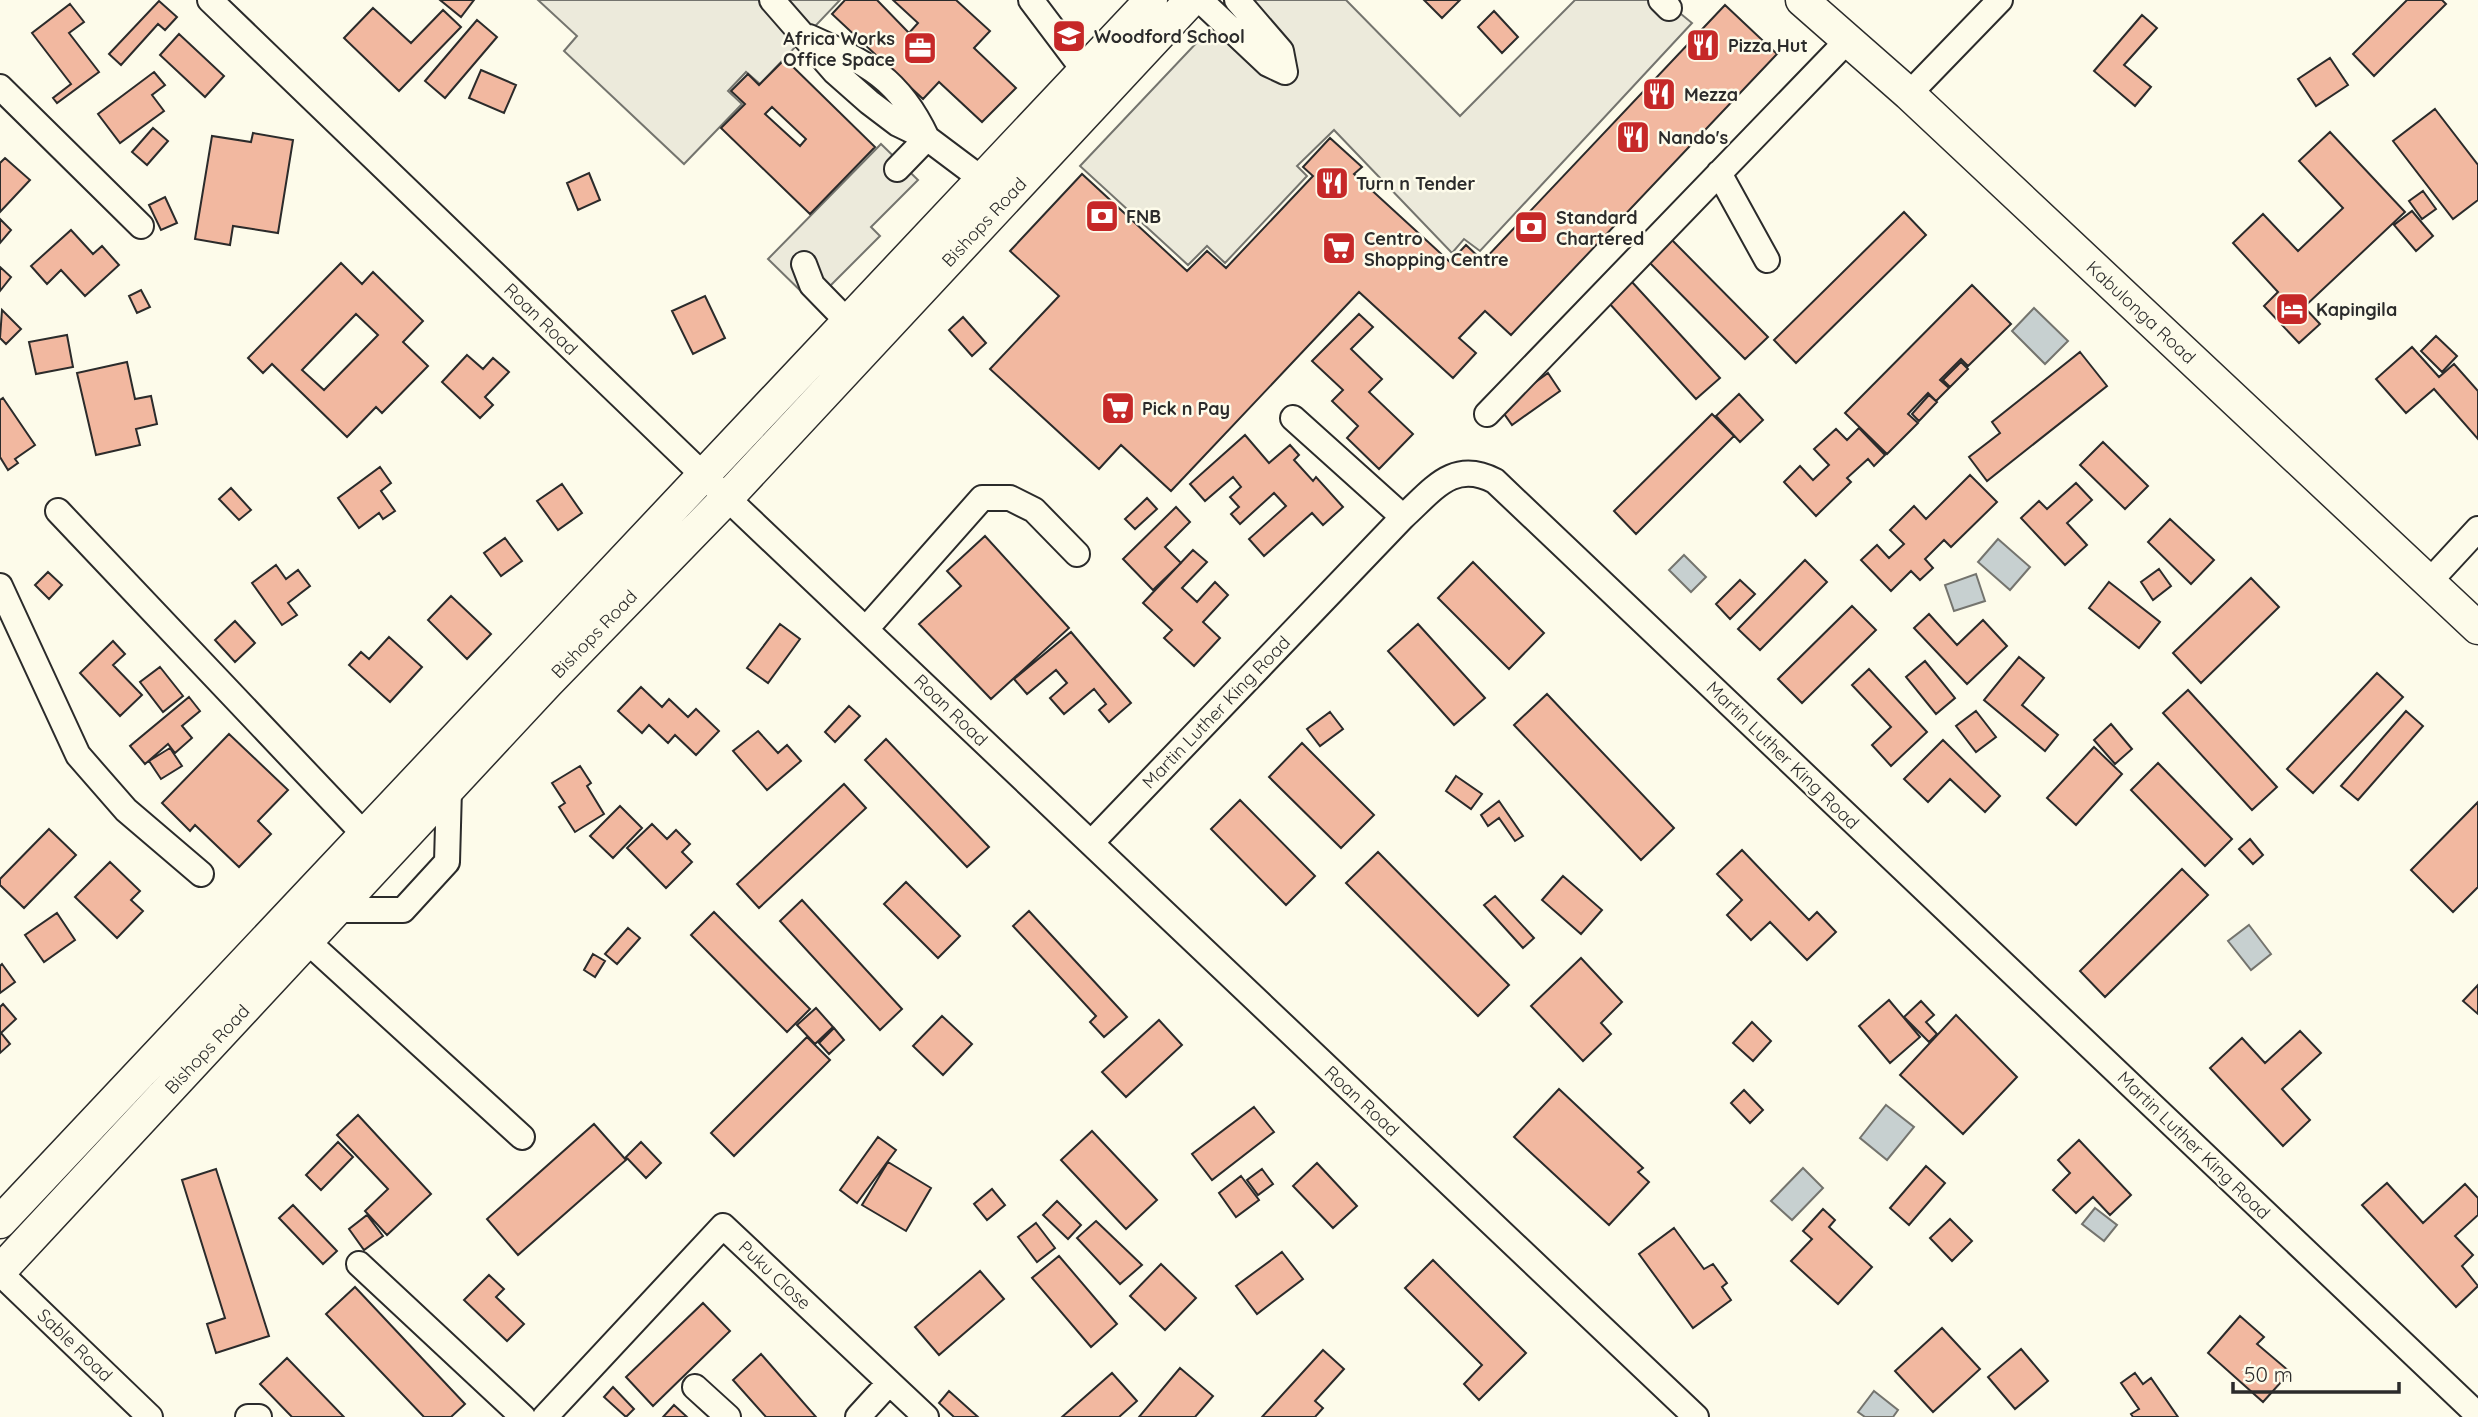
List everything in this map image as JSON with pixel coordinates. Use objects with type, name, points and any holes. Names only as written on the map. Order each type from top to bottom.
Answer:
[{"type":"main road","name":"Bishops Road","points":[[0,1222],[849,323],[1083,69],[1151,0]]},
{"type":"main road","name":"Bishops Road","points":[[0,1272],[449,789],[727,498],[1191,0]]},
{"type":"main road","name":"Kabulonga Road","points":[[1802,0],[1846,42],[1909,94],[2478,628]]},
{"type":"street","name":"Roan Road","points":[[210,0],[727,498],[1696,1417]]},
{"type":"street","points":[[772,0],[835,72],[869,102],[898,124],[927,138],[983,180]]},
{"type":"street","points":[[1031,0],[1083,69]]},
{"type":"street","points":[[1200,0],[1268,64],[1286,72],[1281,51],[1237,0]]},
{"type":"street","points":[[1909,94],[2000,0]]},
{"type":"street","points":[[1487,414],[1846,42]]},
{"type":"street","points":[[0,87],[141,226]]},
{"type":"street","points":[[897,169],[927,138]]},
{"type":"street","points":[[1720,173],[1767,260]]},
{"type":"street","points":[[804,264],[812,285],[849,323]]},
{"type":"street","points":[[1293,418],[1403,517]]},
{"type":"street","name":"Martin Luther King Road","points":[[1091,843],[1403,517],[1447,478],[1464,472],[1480,473],[1495,481],[2478,1415]]},
{"type":"street","points":[[866,629],[982,498],[1010,498],[1034,510],[1077,554]]},
{"type":"street","points":[[58,511],[364,834]]},
{"type":"street","points":[[2429,582],[2478,529]]},
{"type":"street","points":[[0,586],[78,755],[126,810],[201,874]]},
{"type":"street","points":[[336,910],[403,910],[447,862],[449,789]]},
{"type":"street","points":[[307,942],[522,1137]]},
{"type":"street","name":"Puku Close","points":[[545,1417],[723,1226],[926,1417]]},
{"type":"street","points":[[359,1264],[523,1417]]},
{"type":"street","name":"Sable Road","points":[[0,1272],[148,1416]]},
{"type":"street","points":[[858,1417],[889,1383]]},
{"type":"street","points":[[695,1387],[728,1417]]},
{"type":"street","points":[[248,1417],[259,1417]]},
{"type":"shaded area","points":[[538,0],[840,0],[760,84],[746,72],[728,91],[742,104],[684,164],[564,51],[577,36]]},
{"type":"shaded area","points":[[1237,0],[1346,0],[1460,116],[1575,0],[1664,0],[1692,23],[1480,251],[1464,239],[1452,253],[1334,130],[1297,166],[1307,176],[1225,263],[1207,246],[1188,265],[1080,166]]},
{"type":"shaded area","points":[[881,144],[918,180],[871,227],[880,236],[813,303],[768,259]]},
{"type":"shaded area","points":[[2034,308],[2068,341],[2045,364],[2012,331]]},
{"type":"shaded area","points":[[1998,539],[2030,567],[2010,590],[1978,562]]},
{"type":"shaded area","points":[[1684,555],[1706,577],[1691,592],[1669,570]]},
{"type":"shaded area","points":[[1976,574],[1985,601],[1954,611],[1945,585]]},
{"type":"shaded area","points":[[2249,925],[2271,954],[2251,970],[2228,941]]},
{"type":"shaded area","points":[[1886,1105],[1914,1127],[1887,1160],[1860,1138]]},
{"type":"shaded area","points":[[1803,1168],[1823,1188],[1792,1220],[1771,1201]]},
{"type":"shaded area","points":[[2095,1208],[2117,1225],[2104,1241],[2082,1224]]},
{"type":"shaded area","points":[[1874,1391],[1898,1410],[1893,1417],[1865,1417],[1858,1412]]},
{"type":"building","points":[[440,0],[474,0],[461,17]]},
{"type":"building","points":[[845,0],[877,0],[909,33],[918,23],[893,0],[956,0],[990,31],[974,48],[1016,88],[982,122],[939,82],[923,99],[832,14]]},
{"type":"building","points":[[1424,0],[1460,0],[1442,18]]},
{"type":"building","points":[[2407,0],[2442,0],[2446,4],[2374,76],[2353,54]]},
{"type":"building","points":[[159,1],[177,17],[165,30],[158,24],[121,65],[109,54]]},
{"type":"building","points":[[70,4],[84,22],[69,33],[99,72],[57,103],[53,98],[71,84],[32,33]]},
{"type":"building","name":"Centro Shopping Centre","points":[[1725,5],[1777,54],[1511,335],[1485,311],[1459,338],[1476,353],[1453,378],[1359,292],[1171,491],[1121,445],[1099,469],[990,369],[1059,296],[1010,251],[1082,174],[1187,271],[1207,251],[1226,268],[1313,176],[1303,167],[1330,138],[1362,167],[1354,174],[1450,262],[1466,245],[1483,261]]},
{"type":"building","points":[[373,8],[411,43],[443,10],[461,27],[399,91],[344,38]]},
{"type":"building","points":[[1494,11],[1518,37],[1502,53],[1478,27]]},
{"type":"building","points":[[2142,15],[2157,28],[2124,65],[2151,87],[2135,106],[2094,71]]},
{"type":"building","points":[[477,20],[497,37],[445,98],[425,81]]},
{"type":"building","points":[[179,34],[224,76],[205,97],[160,55]]},
{"type":"building","points":[[2330,58],[2348,85],[2316,106],[2298,79]]},
{"type":"building","points":[[785,59],[875,147],[810,214],[721,128],[745,104],[731,91],[748,74],[759,85]],"holes":[[[772,107],[806,139],[800,146],[765,114]]]},
{"type":"building","points":[[481,70],[516,85],[504,113],[469,98]]},
{"type":"building","points":[[154,72],[165,85],[152,95],[164,111],[120,143],[98,114]]},
{"type":"building","points":[[2435,109],[2478,165],[2478,200],[2453,219],[2393,141]]},
{"type":"building","points":[[153,128],[168,141],[147,165],[132,152]]},
{"type":"building","points":[[2330,132],[2405,212],[2304,307],[2320,324],[2299,343],[2264,306],[2278,292],[2233,243],[2263,214],[2298,251],[2343,208],[2299,161]]},
{"type":"building","points":[[253,133],[293,140],[278,233],[233,226],[230,245],[195,239],[212,136],[251,142]]},
{"type":"building","points":[[5,158],[30,180],[0,212],[0,163]]},
{"type":"building","points":[[589,173],[600,200],[578,210],[567,183]]},
{"type":"building","points":[[2423,191],[2436,209],[2422,219],[2409,201]]},
{"type":"building","points":[[165,197],[177,223],[161,230],[149,205]]},
{"type":"building","points":[[2412,211],[2433,236],[2416,251],[2394,225]]},
{"type":"building","points":[[1904,212],[1926,235],[1796,363],[1774,340]]},
{"type":"building","points":[[0,219],[11,230],[0,243]]},
{"type":"building","points":[[71,230],[93,254],[102,246],[119,265],[85,296],[61,270],[47,284],[31,266]]},
{"type":"building","points":[[1670,238],[1768,337],[1745,359],[1647,260]]},
{"type":"building","points":[[341,263],[362,284],[373,272],[423,321],[403,342],[428,366],[382,413],[376,407],[347,437],[272,364],[263,373],[248,358]],"holes":[[[356,314],[378,335],[324,390],[302,370]]]},
{"type":"building","points":[[0,267],[11,277],[0,291]]},
{"type":"building","points":[[1632,282],[1720,378],[1696,399],[1609,303]]},
{"type":"building","points":[[1972,285],[2011,324],[1968,366],[1961,359],[1940,380],[1949,388],[1936,401],[1928,393],[1908,414],[1918,423],[1887,454],[1845,413]]},
{"type":"building","points":[[141,290],[150,307],[137,313],[129,296]]},
{"type":"building","points":[[705,296],[725,338],[693,354],[672,311]]},
{"type":"building","points":[[2,310],[21,329],[6,344],[0,338]]},
{"type":"building","points":[[1359,314],[1373,327],[1351,349],[1382,379],[1369,392],[1413,434],[1379,469],[1347,438],[1358,426],[1332,401],[1343,390],[1312,361]]},
{"type":"building","points":[[963,317],[986,343],[972,356],[949,330]]},
{"type":"building","points":[[67,335],[73,367],[36,374],[29,342]]},
{"type":"building","points":[[2436,336],[2457,356],[2442,372],[2421,351]]},
{"type":"building","points":[[2412,347],[2439,377],[2454,364],[2478,391],[2478,439],[2434,389],[2406,413],[2376,379]]},
{"type":"building","points":[[2080,352],[2107,386],[1987,481],[1969,457],[2000,433],[1992,422]]},
{"type":"building","points":[[467,355],[483,369],[493,358],[509,372],[485,397],[493,405],[480,418],[442,382]]},
{"type":"building","points":[[127,362],[135,399],[151,396],[157,424],[136,429],[140,445],[96,455],[77,373]]},
{"type":"building","points":[[1961,362],[1968,369],[1950,387],[1943,380]]},
{"type":"building","points":[[1548,373],[1560,391],[1512,425],[1500,408]]},
{"type":"building","points":[[1739,394],[1763,420],[1740,442],[1716,416]]},
{"type":"building","points":[[1929,395],[1937,402],[1919,421],[1912,414]]},
{"type":"building","points":[[3,398],[35,445],[15,459],[18,463],[8,470],[0,457],[0,400]]},
{"type":"building","points":[[1712,414],[1734,436],[1636,534],[1614,511]]},
{"type":"building","points":[[1859,428],[1885,455],[1874,466],[1868,459],[1847,478],[1851,482],[1816,516],[1784,482],[1800,466],[1813,480],[1829,465],[1814,449],[1836,429],[1847,440]]},
{"type":"building","points":[[1245,435],[1269,463],[1290,445],[1299,455],[1294,460],[1313,481],[1316,477],[1343,507],[1323,525],[1312,513],[1264,556],[1249,539],[1286,506],[1274,493],[1240,524],[1231,514],[1239,507],[1230,497],[1241,487],[1233,477],[1205,501],[1190,484]]},
{"type":"building","points":[[2103,442],[2148,486],[2125,509],[2080,465]]},
{"type":"building","points":[[380,467],[391,483],[381,491],[395,511],[383,519],[379,513],[359,528],[338,498]]},
{"type":"building","points":[[1970,475],[1997,502],[1951,547],[1944,540],[1925,559],[1933,568],[1920,580],[1911,571],[1891,591],[1861,560],[1877,545],[1889,558],[1904,544],[1890,530],[1914,506],[1926,519]]},
{"type":"building","points":[[2076,483],[2092,500],[2067,523],[2087,545],[2065,565],[2021,518],[2039,501],[2047,509]]},
{"type":"building","points":[[562,484],[582,513],[558,530],[537,501]]},
{"type":"building","points":[[231,488],[251,510],[239,520],[219,499]]},
{"type":"building","points":[[1147,498],[1157,509],[1135,529],[1125,519]]},
{"type":"building","points":[[1176,507],[1190,522],[1165,547],[1181,563],[1153,590],[1123,559]]},
{"type":"building","points":[[2170,519],[2214,560],[2191,584],[2148,542]]},
{"type":"building","points":[[985,536],[1069,628],[991,699],[919,624],[961,586],[947,571]]},
{"type":"building","points":[[505,538],[522,561],[501,576],[484,553]]},
{"type":"building","points":[[1193,550],[1207,562],[1182,588],[1197,602],[1215,582],[1228,595],[1203,622],[1220,638],[1194,666],[1164,638],[1172,630],[1143,603]]},
{"type":"building","points":[[1805,560],[1827,582],[1760,650],[1738,629]]},
{"type":"building","points":[[1473,562],[1544,633],[1509,669],[1438,598]]},
{"type":"building","points":[[276,565],[286,579],[298,570],[310,586],[288,603],[297,615],[282,625],[252,583]]},
{"type":"building","points":[[2159,569],[2171,586],[2153,600],[2141,582]]},
{"type":"building","points":[[48,572],[62,585],[49,599],[35,585]]},
{"type":"building","points":[[2251,578],[2279,607],[2201,683],[2173,653]]},
{"type":"building","points":[[1740,580],[1755,594],[1730,619],[1716,604]]},
{"type":"building","points":[[2109,582],[2160,622],[2139,648],[2089,608]]},
{"type":"building","points":[[451,596],[491,634],[467,659],[428,620]]},
{"type":"building","points":[[1852,606],[1876,630],[1802,703],[1778,679]]},
{"type":"building","points":[[1929,614],[1957,645],[1983,620],[2007,646],[1967,684],[1914,628]]},
{"type":"building","points":[[235,621],[255,643],[235,662],[215,640]]},
{"type":"building","points":[[780,624],[800,639],[768,683],[747,668]]},
{"type":"building","points":[[1418,624],[1485,698],[1454,725],[1388,651]]},
{"type":"building","points":[[1071,632],[1131,703],[1109,722],[1099,710],[1106,704],[1094,689],[1064,714],[1050,698],[1067,683],[1056,670],[1027,694],[1014,679]]},
{"type":"building","points":[[389,637],[422,667],[390,702],[349,665],[361,652],[369,659]]},
{"type":"building","points":[[113,641],[125,654],[113,665],[142,695],[120,716],[80,673]]},
{"type":"building","points":[[2019,657],[2044,678],[2022,705],[2058,735],[2045,751],[1984,700]]},
{"type":"building","points":[[1925,661],[1955,698],[1936,714],[1906,677]]},
{"type":"building","points":[[160,667],[183,696],[163,712],[140,682]]},
{"type":"building","points":[[1869,669],[1927,732],[1891,766],[1872,745],[1891,727],[1852,685]]},
{"type":"building","points":[[2377,673],[2403,697],[2313,793],[2287,769]]},
{"type":"building","points":[[641,687],[662,707],[669,699],[688,717],[696,709],[719,731],[696,755],[675,735],[668,743],[649,725],[642,733],[618,711]]},
{"type":"building","points":[[2188,690],[2277,787],[2252,810],[2163,713]]},
{"type":"building","points":[[1547,694],[1674,828],[1641,860],[1514,725]]},
{"type":"building","points":[[189,697],[200,711],[182,726],[192,738],[175,753],[168,744],[145,764],[130,746]]},
{"type":"building","points":[[849,706],[860,716],[835,742],[825,732]]},
{"type":"building","points":[[1976,711],[1996,737],[1976,752],[1956,726]]},
{"type":"building","points":[[2406,711],[2423,726],[2358,800],[2341,786]]},
{"type":"building","points":[[1330,712],[1343,729],[1320,746],[1307,729]]},
{"type":"building","points":[[2111,724],[2132,749],[2115,764],[2094,740]]},
{"type":"building","points":[[758,731],[778,753],[787,745],[801,761],[767,790],[733,751]]},
{"type":"building","points":[[229,734],[288,790],[258,821],[271,834],[239,867],[195,825],[190,831],[162,803]]},
{"type":"building","points":[[886,739],[989,847],[967,867],[865,760]]},
{"type":"building","points":[[1943,740],[2000,796],[1985,812],[1950,779],[1928,802],[1904,779]]},
{"type":"building","points":[[1302,743],[1374,815],[1341,848],[1269,777]]},
{"type":"building","points":[[2094,747],[2122,774],[2076,825],[2047,798]]},
{"type":"building","points":[[170,748],[182,766],[161,779],[149,761]]},
{"type":"building","points":[[2158,763],[2232,839],[2205,866],[2131,790]]},
{"type":"building","points":[[580,766],[591,783],[587,786],[604,814],[575,832],[559,807],[565,803],[552,783]]},
{"type":"building","points":[[1456,776],[1482,794],[1471,809],[1446,791]]},
{"type":"building","points":[[844,784],[866,808],[759,908],[737,884]]},
{"type":"building","points":[[1240,800],[1315,876],[1286,905],[1211,829]]},
{"type":"building","points":[[1499,801],[1523,836],[1515,841],[1499,818],[1488,826],[1481,815]]},
{"type":"building","points":[[2478,802],[2478,887],[2453,912],[2411,870]]},
{"type":"building","points":[[620,806],[642,828],[613,858],[590,836]]},
{"type":"building","points":[[652,824],[667,839],[676,830],[690,844],[682,852],[692,862],[666,888],[627,848]]},
{"type":"building","points":[[49,829],[76,855],[24,908],[0,885],[0,879]]},
{"type":"building","points":[[2250,839],[2263,855],[2253,864],[2239,849]]},
{"type":"building","points":[[1742,850],[1809,920],[1817,912],[1836,932],[1807,960],[1770,922],[1751,940],[1727,915],[1742,900],[1717,874]]},
{"type":"building","points":[[1378,852],[1509,985],[1478,1016],[1346,883]]},
{"type":"building","points":[[110,862],[140,891],[131,900],[143,911],[117,938],[75,897]]},
{"type":"building","points":[[2182,869],[2208,895],[2105,997],[2080,971]]},
{"type":"building","points":[[1563,876],[1602,910],[1581,934],[1542,900]]},
{"type":"building","points":[[906,882],[960,936],[938,958],[884,904]]},
{"type":"building","points":[[1495,896],[1534,938],[1523,948],[1484,905]]},
{"type":"building","points":[[802,900],[902,1009],[880,1030],[780,921]]},
{"type":"building","points":[[1029,911],[1127,1017],[1104,1037],[1090,1022],[1096,1016],[1013,926]]},
{"type":"building","points":[[714,912],[810,1009],[787,1032],[691,935]]},
{"type":"building","points":[[57,913],[75,940],[44,962],[25,935]]},
{"type":"building","points":[[628,928],[640,938],[617,964],[605,954]]},
{"type":"building","points":[[593,954],[605,961],[595,977],[584,970]]},
{"type":"building","points":[[1581,958],[1622,1002],[1601,1023],[1611,1034],[1583,1061],[1531,1006]]},
{"type":"building","points":[[2,964],[15,982],[0,993],[0,966]]},
{"type":"building","points":[[2478,985],[2478,1014],[2463,1001]]},
{"type":"building","points":[[1889,1000],[1920,1037],[1890,1063],[1859,1026]]},
{"type":"building","points":[[1921,1001],[1934,1015],[1926,1022],[1937,1034],[1929,1042],[1904,1017]]},
{"type":"building","points":[[3,1004],[16,1019],[1,1033],[10,1044],[0,1053],[0,1007]]},
{"type":"building","points":[[816,1008],[833,1027],[815,1044],[797,1025]]},
{"type":"building","points":[[1956,1015],[2017,1077],[1963,1134],[1900,1075]]},
{"type":"building","points":[[942,1016],[972,1044],[943,1075],[913,1046]]},
{"type":"building","points":[[1159,1020],[1182,1045],[1126,1097],[1102,1072]]},
{"type":"building","points":[[1752,1022],[1771,1041],[1753,1061],[1733,1043]]},
{"type":"building","points":[[834,1028],[844,1040],[829,1054],[819,1043]]},
{"type":"building","points":[[2300,1031],[2321,1053],[2282,1089],[2310,1120],[2283,1146],[2210,1068],[2242,1038],[2265,1063]]},
{"type":"building","points":[[807,1037],[830,1060],[734,1156],[711,1133]]},
{"type":"building","points":[[1559,1089],[1643,1168],[1638,1172],[1649,1182],[1609,1225],[1514,1137]]},
{"type":"building","points":[[1744,1090],[1763,1110],[1750,1123],[1731,1103]]},
{"type":"building","points":[[1254,1107],[1274,1132],[1212,1180],[1192,1154]]},
{"type":"building","points":[[358,1115],[431,1194],[387,1235],[365,1211],[388,1189],[337,1135]]},
{"type":"building","points":[[594,1124],[626,1160],[518,1255],[487,1219]]},
{"type":"building","points":[[1092,1131],[1157,1200],[1126,1229],[1061,1160]]},
{"type":"building","points":[[878,1137],[896,1150],[857,1203],[840,1190]]},
{"type":"building","points":[[2079,1140],[2131,1195],[2110,1215],[2093,1197],[2076,1213],[2053,1190],[2070,1173],[2058,1160]]},
{"type":"building","points":[[338,1142],[353,1157],[321,1190],[306,1175]]},
{"type":"building","points":[[641,1142],[661,1163],[646,1178],[626,1157]]},
{"type":"building","points":[[888,1162],[931,1188],[906,1231],[862,1205]]},
{"type":"building","points":[[1317,1163],[1357,1206],[1333,1228],[1293,1186]]},
{"type":"building","points":[[1926,1166],[1945,1183],[1909,1225],[1890,1208]]},
{"type":"building","points":[[216,1169],[269,1336],[216,1353],[207,1324],[225,1318],[182,1180]]},
{"type":"building","points":[[1262,1169],[1273,1184],[1258,1195],[1247,1180]]},
{"type":"building","points":[[1241,1176],[1259,1200],[1236,1217],[1219,1193]]},
{"type":"building","points":[[2387,1183],[2423,1223],[2465,1184],[2478,1198],[2478,1215],[2455,1236],[2473,1255],[2462,1266],[2478,1286],[2456,1307],[2362,1205]]},
{"type":"building","points":[[992,1189],[1005,1205],[987,1220],[974,1204]]},
{"type":"building","points":[[1057,1201],[1081,1225],[1068,1239],[1043,1215]]},
{"type":"building","points":[[293,1205],[337,1251],[323,1264],[279,1218]]},
{"type":"building","points":[[1823,1209],[1835,1220],[1829,1227],[1872,1267],[1838,1304],[1791,1261],[1812,1239],[1803,1231]]},
{"type":"building","points":[[367,1215],[383,1236],[364,1250],[349,1229]]},
{"type":"building","points":[[1950,1219],[1972,1241],[1952,1261],[1930,1238]]},
{"type":"building","points":[[1096,1221],[1142,1265],[1120,1284],[1077,1238]]},
{"type":"building","points":[[1036,1223],[1055,1248],[1037,1262],[1018,1237]]},
{"type":"building","points":[[1674,1228],[1704,1269],[1713,1264],[1727,1283],[1722,1287],[1731,1300],[1693,1328],[1639,1254]]},
{"type":"building","points":[[1282,1252],[1303,1279],[1257,1314],[1236,1286]]},
{"type":"building","points":[[1059,1256],[1117,1324],[1091,1347],[1032,1278]]},
{"type":"building","points":[[1433,1260],[1526,1353],[1479,1400],[1464,1384],[1482,1365],[1405,1288]]},
{"type":"building","points":[[1161,1264],[1196,1298],[1165,1330],[1130,1296]]},
{"type":"building","points":[[980,1271],[1004,1299],[939,1355],[915,1327]]},
{"type":"building","points":[[489,1275],[504,1289],[496,1297],[524,1324],[507,1341],[464,1300]]},
{"type":"building","points":[[355,1287],[465,1404],[451,1417],[424,1417],[326,1314]]},
{"type":"building","points":[[703,1303],[730,1331],[653,1406],[626,1377]]},
{"type":"building","points":[[2240,1316],[2264,1337],[2257,1344],[2290,1372],[2263,1402],[2208,1353]]},
{"type":"building","points":[[1942,1328],[1980,1369],[1933,1412],[1895,1371]]},
{"type":"building","points":[[2021,1349],[2048,1381],[2015,1409],[1988,1377]]},
{"type":"building","points":[[1323,1350],[1344,1369],[1315,1401],[1323,1408],[1315,1417],[1262,1417]]},
{"type":"building","points":[[761,1354],[816,1417],[766,1417],[733,1380]]},
{"type":"building","points":[[287,1358],[344,1417],[292,1417],[260,1384]]},
{"type":"building","points":[[1180,1368],[1213,1396],[1195,1417],[1139,1417]]},
{"type":"building","points":[[1112,1373],[1137,1401],[1119,1417],[1062,1417]]},
{"type":"building","points":[[2135,1373],[2143,1384],[2151,1378],[2178,1417],[2133,1417],[2131,1414],[2139,1409],[2121,1383]]},
{"type":"building","points":[[613,1387],[634,1409],[626,1417],[604,1397]]},
{"type":"building","points":[[949,1391],[978,1417],[954,1417],[939,1403]]},
{"type":"building","points":[[674,1405],[687,1417],[663,1417]]},
{"type":"place","name":"Woodford School","points":[[1069,36]]},
{"type":"place","name":"Pizza Hut","points":[[1703,45]]},
{"type":"place","name":"Africa Works Office Space","points":[[920,48]]},
{"type":"place","name":"Mezza","points":[[1659,94]]},
{"type":"place","name":"Nando's","points":[[1633,137]]},
{"type":"place","name":"Turn n Tender","points":[[1332,183]]},
{"type":"place","name":"FNB","points":[[1102,216]]},
{"type":"place","name":"Standard Chartered","points":[[1531,227]]},
{"type":"place","name":"Centro Shopping Centre","points":[[1339,248]]},
{"type":"place","name":"Kapingila","points":[[2292,309]]},
{"type":"place","name":"Pick n Pay","points":[[1118,408]]}]
